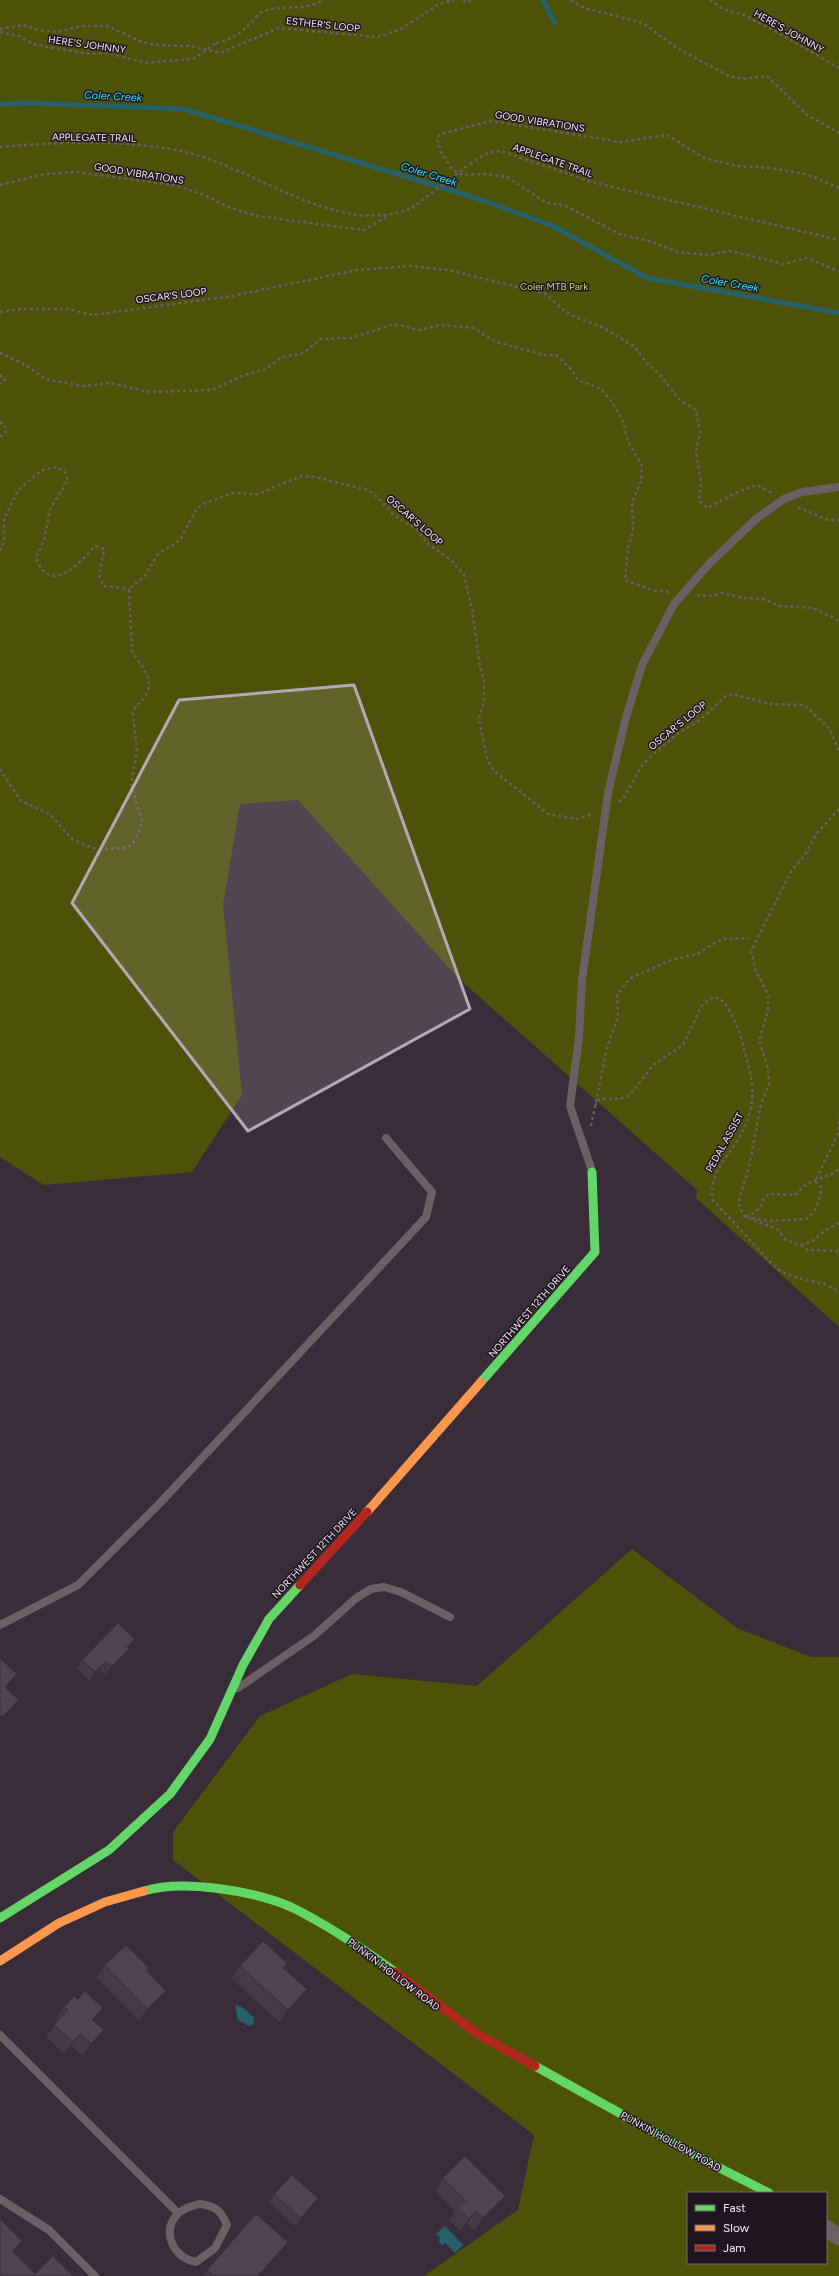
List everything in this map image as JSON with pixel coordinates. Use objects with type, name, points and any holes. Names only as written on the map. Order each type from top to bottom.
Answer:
[{"type":"street","name":"NORTHWEST 12TH DRIVE","points":[[0,1918],[109,1850],[144,1820],[170,1794],[210,1739],[256,1639],[269,1619],[352,1529],[595,1252],[592,1172]]},
{"type":"street","name":"PUNKIN HOLLOW ROAD","points":[[0,1961],[59,1923],[105,1902],[150,1889],[185,1886],[221,1888],[290,1907],[357,1944],[479,2035],[704,2160],[767,2192]]},
{"type":"street","points":[[827,2229],[839,2237]]},
{"type":"lane","points":[[592,1172],[570,1106],[579,1037],[583,972],[614,764],[624,721],[642,665],[674,604],[685,594],[710,563],[756,519],[784,499],[802,492],[839,487]]},
{"type":"lane","points":[[0,1625],[78,1585],[161,1502],[426,1217],[432,1192],[386,1138]]},
{"type":"lane","points":[[231,1692],[315,1635],[355,1599],[371,1589],[384,1587],[401,1592],[450,1618]]},
{"type":"lane","points":[[0,2035],[178,2213]]},
{"type":"lane","points":[[0,2199],[49,2230],[95,2276]]},
{"type":"lane","points":[[200,2204],[213,2206],[222,2213],[227,2225],[215,2248],[196,2262],[186,2260],[176,2253],[172,2243],[170,2229],[173,2220],[178,2213],[187,2207],[200,2204]]},
{"type":"path","name":"HERE'S JOHNNY","points":[[0,30],[5,34],[19,36],[33,44],[91,54],[107,53],[146,63],[171,60],[193,60],[216,43],[227,41],[240,34],[261,12],[275,9],[300,9],[316,5],[323,0]]},
{"type":"path","name":"ESTHER'S LOOP","points":[[0,30],[24,25],[38,30],[58,32],[81,26],[108,26],[140,41],[155,45],[191,46],[220,53],[279,28],[378,37],[401,28],[439,4],[454,0]]},
{"type":"path","points":[[463,0],[469,2],[471,0]]},
{"type":"path","points":[[572,0],[584,8],[643,23],[677,48],[729,76],[743,79],[767,76],[806,114],[839,133]]},
{"type":"path","name":"HERE'S JOHNNY","points":[[710,0],[722,8],[744,15],[784,36],[839,68]]},
{"type":"path","name":"GOOD VIBRATIONS","points":[[839,188],[806,174],[771,168],[737,166],[704,158],[667,135],[620,142],[491,121],[441,134],[437,138],[441,152],[452,169],[463,175],[485,174],[506,177],[545,202],[566,206],[619,234],[649,241],[678,252],[708,255],[730,251],[784,264],[807,258],[839,272]]},
{"type":"path","name":"APPLEGATE TRAIL","points":[[0,147],[90,143],[131,144],[181,151],[241,171],[320,206],[348,214],[387,216],[412,208],[470,164],[489,152],[501,152],[592,182],[839,240]]},
{"type":"path","name":"GOOD VIBRATIONS","points":[[0,185],[45,174],[75,172],[174,185],[204,195],[228,207],[257,216],[364,230],[387,216]]},
{"type":"path","name":"OSCAR'S LOOP","points":[[0,312],[21,309],[68,309],[93,315],[232,296],[357,270],[410,266],[449,270],[522,287],[546,294],[561,308],[573,316],[602,327],[635,347],[679,398],[696,410],[700,433],[696,452],[701,483],[699,500],[707,508],[740,491],[757,485],[828,520],[839,520]]},
{"type":"path","points":[[0,352],[24,364],[45,379],[83,386],[110,383],[150,392],[212,390],[244,375],[266,369],[282,357],[304,353],[320,339],[351,338],[394,324],[419,330],[440,325],[473,328],[496,342],[544,354],[556,355],[572,370],[578,380],[601,389],[623,421],[627,439],[642,466],[641,481],[632,503],[633,531],[628,548],[625,580],[652,590],[712,596],[722,593],[742,598],[764,599],[779,606],[813,608],[839,622]]},
{"type":"path","points":[[0,375],[5,379],[0,384]]},
{"type":"path","points":[[0,423],[3,423],[7,430],[0,437]]},
{"type":"path","points":[[0,551],[4,541],[4,519],[18,490],[42,470],[56,467],[65,472],[68,480],[50,509],[44,540],[36,558],[40,570],[47,575],[58,576],[76,566],[95,546],[104,549],[99,576],[104,586],[129,589],[132,651],[136,660],[145,668],[149,680],[146,695],[134,708],[133,714],[137,750],[130,785],[142,821],[141,828],[133,842],[127,848],[97,849],[80,843],[71,838],[50,814],[21,801],[0,769]]},
{"type":"path","name":"OSCAR'S LOOP","points":[[129,589],[145,576],[158,554],[180,540],[196,510],[201,505],[232,492],[258,494],[301,476],[314,477],[367,490],[374,494],[394,515],[416,529],[429,545],[451,560],[464,575],[472,609],[480,667],[484,681],[484,700],[480,719],[487,758],[493,770],[536,806],[555,816],[576,819],[613,807],[625,796],[641,767],[650,757],[676,735],[700,720],[719,700],[732,694],[770,704],[804,705],[830,729],[839,751]]},
{"type":"path","points":[[839,809],[817,833],[804,856],[792,870],[751,951],[756,972],[768,994],[768,1011],[759,1040],[768,1068],[769,1085],[761,1103],[749,1167],[739,1199],[740,1208],[744,1216],[777,1229],[786,1240],[800,1245],[807,1250],[839,1250]]},
{"type":"path","points":[[591,1123],[607,1048],[618,1016],[617,995],[628,979],[668,961],[697,954],[722,939],[749,938]]},
{"type":"path","name":"PEDAL ASSIST","points":[[595,1106],[599,1099],[620,1099],[630,1095],[653,1065],[683,1045],[703,1004],[714,997],[720,999],[730,1012],[738,1028],[754,1088],[750,1114],[745,1126],[714,1178],[712,1199],[769,1261],[782,1272],[794,1277],[824,1284],[839,1291]]},
{"type":"path","points":[[815,1181],[839,1132],[839,1117]]},
{"type":"path","points":[[744,1216],[749,1216],[761,1207],[764,1198],[769,1194],[795,1195],[806,1184],[832,1174],[839,1169]]},
{"type":"path","points":[[744,1216],[768,1221],[806,1219],[812,1216],[820,1195],[821,1188],[815,1181]]},
{"type":"path","points":[[800,1245],[812,1241],[826,1230],[839,1223]]},
{"type":"highlighted area","points":[[354,685],[470,1009],[248,1131],[72,903],[179,700]]},
{"type":"green space","name":"Coler MTB Park","points":[[0,0],[839,0],[839,1327],[696,1198],[697,1190],[458,978],[298,800],[240,804],[223,905],[242,1095],[192,1172],[44,1185],[0,1157]]},
{"type":"green space","points":[[632,1549],[737,1628],[811,1657],[839,1657],[839,2276],[424,2276],[518,2210],[534,2135],[173,1860],[173,1832],[260,1716],[352,1674],[477,1686]]},
{"type":"water","points":[[235,2005],[243,2008],[254,2017],[253,2025],[249,2026],[238,2020]]},
{"type":"water","points":[[445,2226],[463,2245],[455,2253],[445,2243],[442,2245],[439,2242],[440,2238],[436,2234]]},
{"type":"building","points":[[118,1623],[135,1639],[127,1647],[129,1649],[111,1667],[106,1661],[95,1672],[82,1660]]},
{"type":"building","points":[[1,1659],[17,1674],[5,1687],[19,1700],[2,1717],[0,1715]]},
{"type":"building","points":[[263,1941],[287,1963],[283,1968],[307,1989],[288,2010],[240,1966]]},
{"type":"building","points":[[126,1945],[149,1968],[146,1970],[166,1991],[147,2009],[105,1965]]},
{"type":"building","points":[[85,1991],[103,2008],[92,2020],[104,2030],[91,2044],[80,2034],[73,2042],[54,2025],[68,2010],[64,2007],[74,1996],[78,1999]]},
{"type":"building","points":[[465,2156],[505,2196],[483,2218],[476,2211],[469,2219],[458,2208],[465,2201],[443,2178]]},
{"type":"building","points":[[292,2175],[318,2198],[301,2218],[274,2194]]},
{"type":"building","points":[[256,2214],[288,2242],[258,2276],[214,2276],[207,2270]]},
{"type":"building","points":[[0,2219],[22,2241],[12,2251],[35,2274],[53,2256],[73,2276],[0,2276]]},
{"type":"waterway","points":[[543,0],[555,23]]},
{"type":"waterway","name":"Coler Creek","points":[[0,104],[29,103],[184,109],[476,198],[553,226],[647,278],[839,313]]},
{"type":"traffic: fast","points":[[481,1382],[595,1252],[592,1172]]},
{"type":"traffic: fast","points":[[0,1918],[109,1850],[170,1794],[210,1739],[243,1665],[269,1619],[300,1585]]},
{"type":"traffic: fast","points":[[144,1891],[178,1886],[218,1888],[276,1901],[305,1914],[331,1929],[395,1972]]},
{"type":"traffic: fast","points":[[535,2066],[704,2160],[767,2192]]},
{"type":"traffic: slow","points":[[367,1512],[481,1382]]},
{"type":"traffic: slow","points":[[0,1961],[59,1923],[105,1902],[144,1891]]},
{"type":"traffic: jam","points":[[300,1585],[367,1512]]},
{"type":"traffic: jam","points":[[395,1972],[479,2035],[535,2066]]}]
